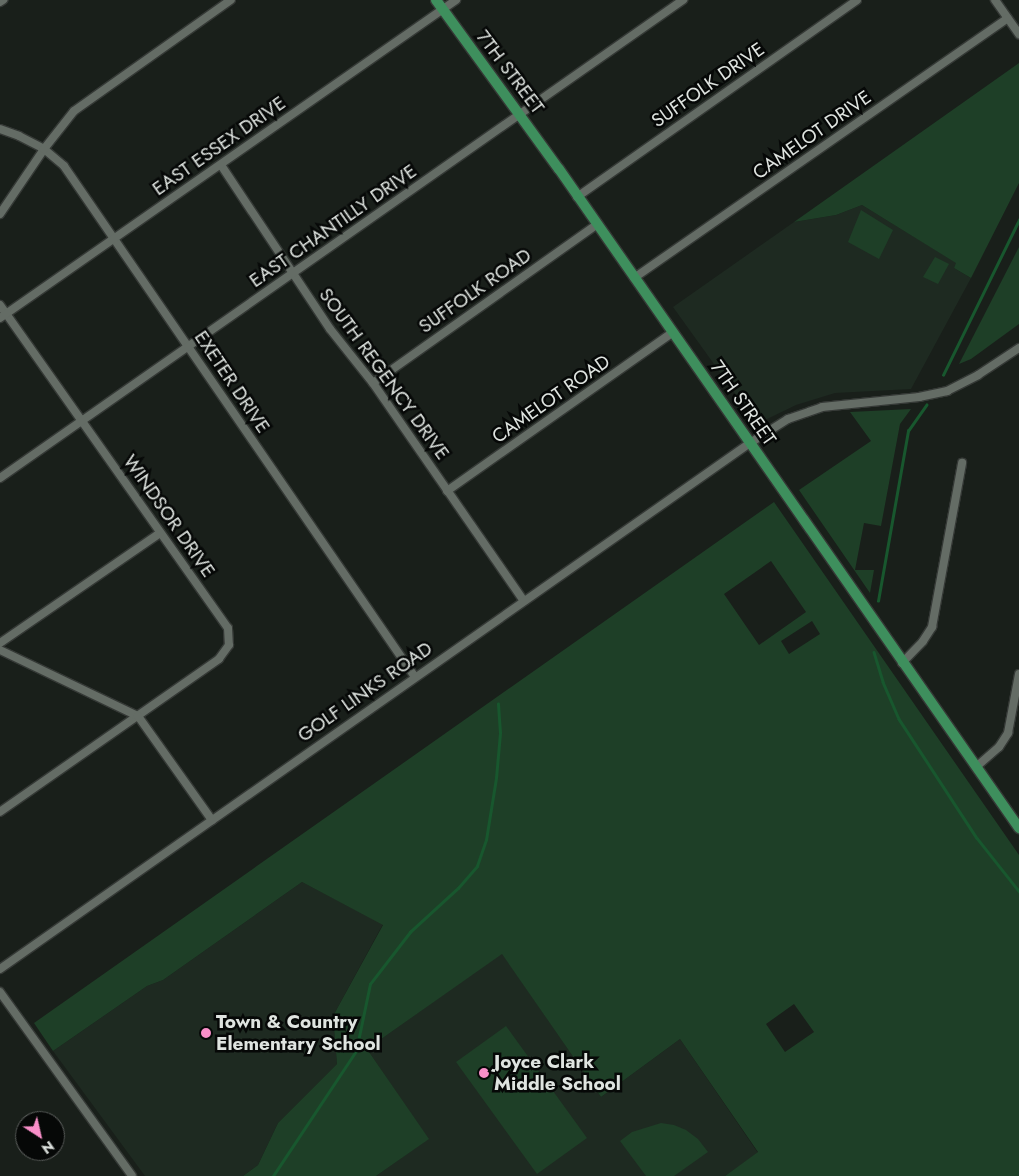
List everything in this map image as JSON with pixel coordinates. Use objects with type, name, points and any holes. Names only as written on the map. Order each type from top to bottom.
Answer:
[{"type":"main road","name":"7TH STREET","points":[[436,0],[520,114],[1019,828]]},
{"type":"street","points":[[0,214],[44,149],[74,111],[232,0]]},
{"type":"street","name":"EAST ESSEX DRIVE","points":[[0,318],[456,0]]},
{"type":"street","name":"EAST CHANTILLY DRIVE","points":[[0,478],[683,0]]},
{"type":"street","name":"SUFFOLK DRIVE","points":[[577,197],[857,0]]},
{"type":"street","points":[[995,0],[1019,34]]},
{"type":"street","name":"CAMELOT DRIVE","points":[[634,278],[1008,18]]},
{"type":"street","name":"EXETER DRIVE","points":[[0,129],[44,149],[64,166],[415,677]]},
{"type":"street","name":"SOUTH REGENCY DRIVE","points":[[221,165],[330,329],[373,383],[524,601]]},
{"type":"street","name":"SUFFOLK ROAD","points":[[373,383],[596,225]]},
{"type":"street","name":"WINDSOR DRIVE","points":[[0,304],[228,628],[229,645],[219,659],[0,812]]},
{"type":"street","name":"CAMELOT ROAD","points":[[447,491],[672,333]]},
{"type":"street","name":"GOLF LINKS ROAD","points":[[0,969],[750,442],[788,419],[822,407],[919,397],[947,391],[978,375],[1019,348]]},
{"type":"street","points":[[902,663],[923,641],[932,627],[962,463]]},
{"type":"street","points":[[0,643],[160,533]]},
{"type":"street","points":[[0,650],[138,716],[212,820]]},
{"type":"street","points":[[976,767],[999,747],[1008,733],[1019,674]]},
{"type":"street","points":[[0,992],[132,1176]]},
{"type":"shaded area","points":[[862,205],[957,263],[954,268],[971,278],[911,389],[835,393],[796,405],[757,424],[673,307],[794,222],[836,215]]},
{"type":"shaded area","name":"Town & Country Elementary School","points":[[302,882],[383,924],[333,1016],[337,1064],[278,1123],[258,1165],[243,1176],[145,1176],[53,1051],[147,986],[163,980]]},
{"type":"shaded area","name":"Joyce Clark Middle School","points":[[502,953],[601,1097],[680,1039],[758,1153],[725,1176],[376,1176],[428,1139],[367,1049]]},
{"type":"green space","points":[[1019,63],[1019,183],[971,278],[954,268],[956,263],[862,205],[836,215],[794,222]]},
{"type":"green space","points":[[861,210],[893,230],[879,259],[848,242]]},
{"type":"green space","points":[[1019,247],[1019,324],[971,359],[959,364]]},
{"type":"green space","points":[[935,257],[949,264],[938,284],[923,277]]},
{"type":"green space","points":[[911,409],[900,424],[881,526],[864,523],[855,570],[874,570],[870,593],[799,490],[871,441],[850,412]]},
{"type":"green space","points":[[774,502],[1019,855],[1019,1176],[725,1176],[758,1152],[680,1039],[601,1097],[502,954],[367,1049],[429,1139],[376,1176],[243,1176],[258,1165],[278,1123],[337,1064],[333,1016],[383,925],[302,882],[163,980],[147,986],[53,1051],[34,1023]],"holes":[[[771,561],[806,612],[759,645],[724,594]],[[812,621],[820,634],[789,654],[781,641]],[[794,1004],[814,1032],[785,1052],[766,1024]]]},
{"type":"green space","points":[[506,1026],[587,1138],[537,1174],[456,1062]]},
{"type":"green space","points":[[661,1123],[674,1125],[686,1130],[698,1139],[708,1152],[674,1176],[646,1176],[620,1141],[632,1132]]},
{"type":"waterway","points":[[943,375],[1019,220]]},
{"type":"waterway","points":[[878,601],[908,431],[926,405]]},
{"type":"waterway","points":[[874,652],[883,682],[899,719],[977,838],[1019,891]]},
{"type":"waterway","points":[[273,1176],[356,1051],[370,984],[410,932],[458,888],[477,866],[486,840],[496,778],[500,733],[498,704]]},
{"type":"place","name":"Town & Country Elementary School","points":[[206,1033]]},
{"type":"place","name":"Joyce Clark Middle School","points":[[484,1073]]}]
